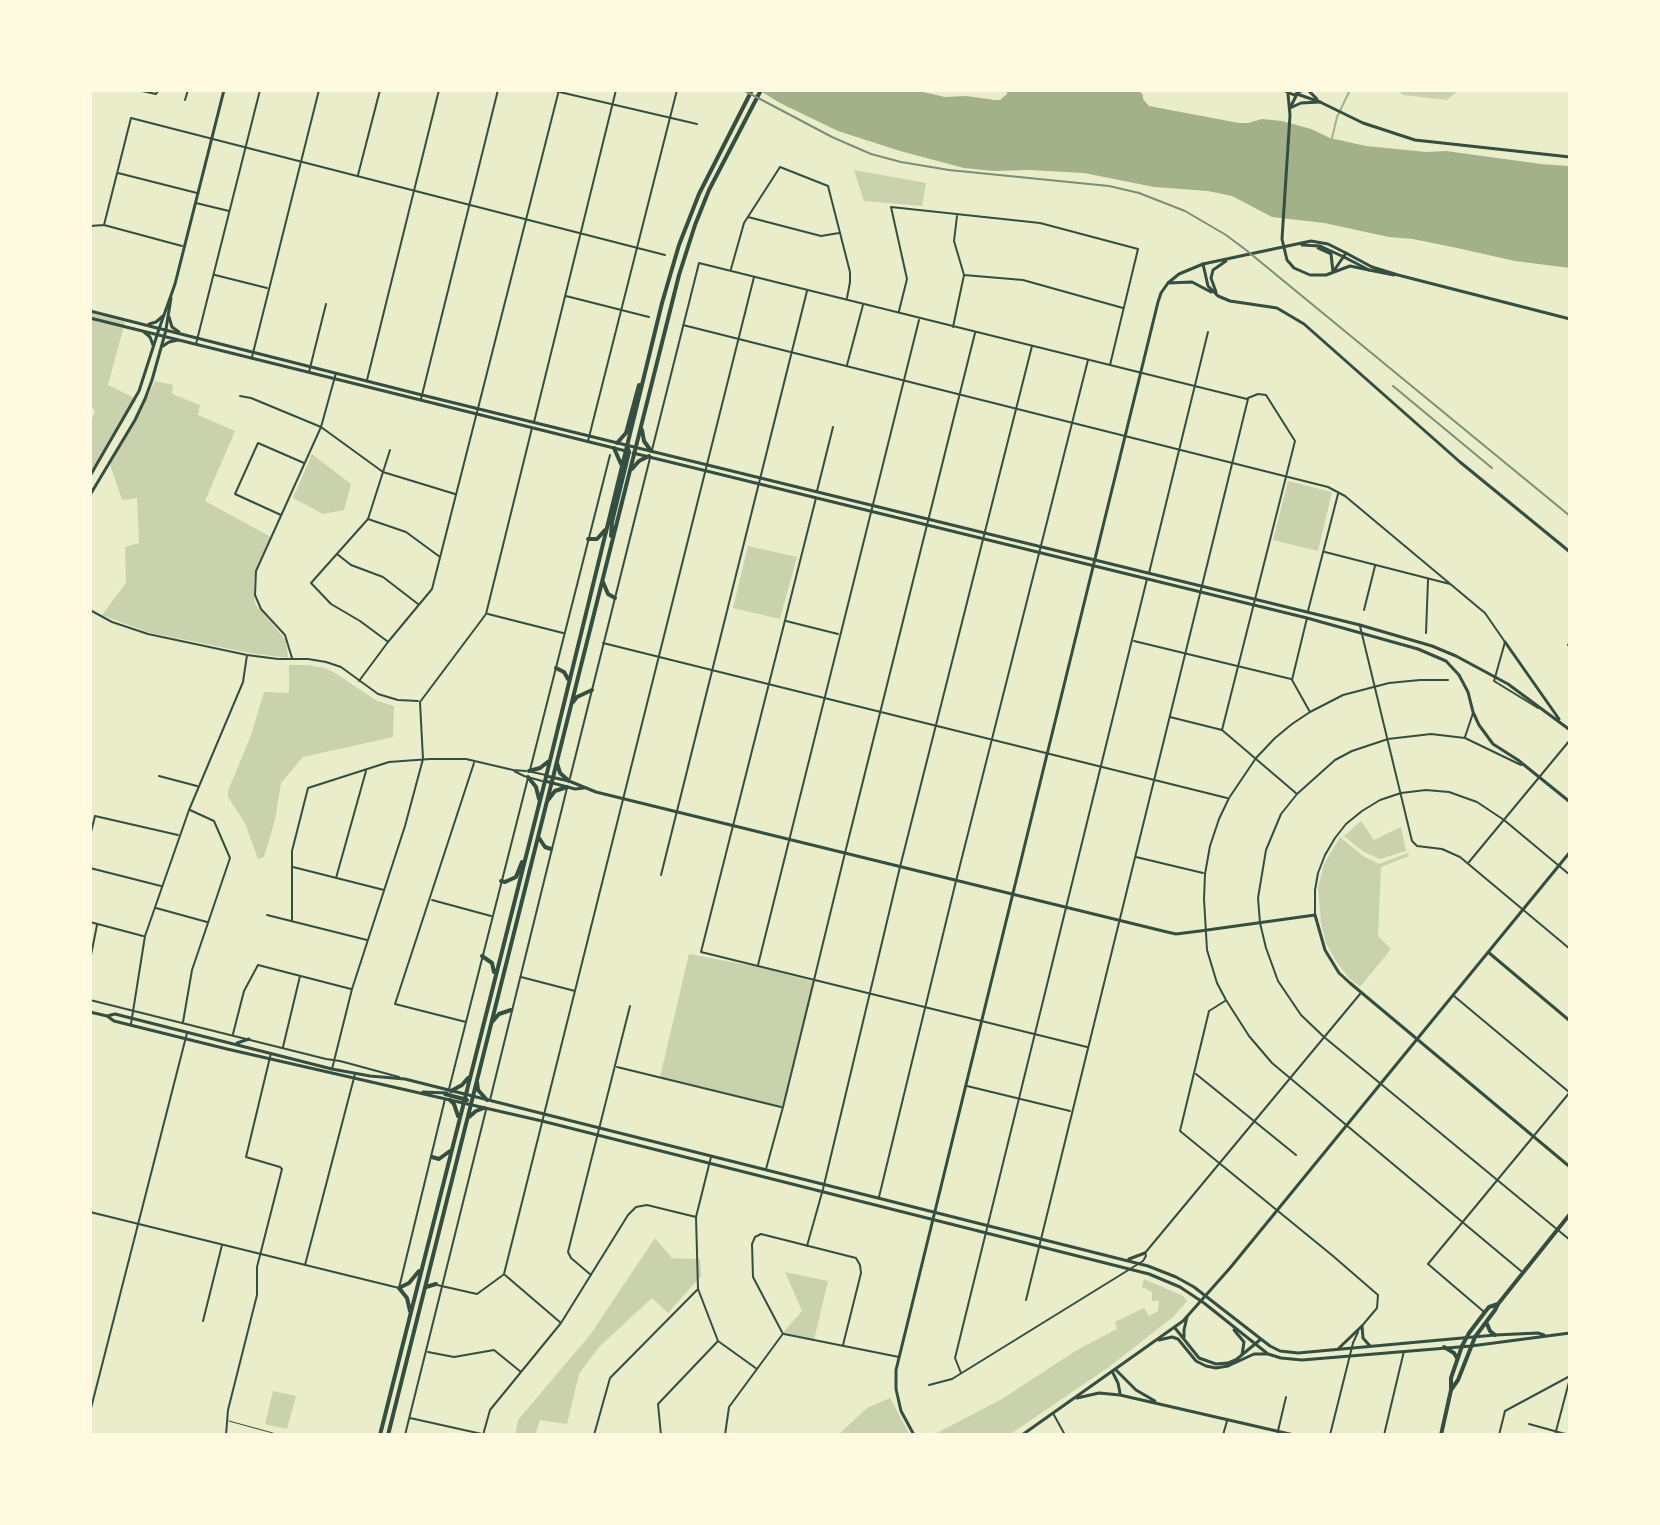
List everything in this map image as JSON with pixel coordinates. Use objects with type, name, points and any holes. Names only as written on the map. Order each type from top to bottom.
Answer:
[{"type":"highway","points":[[622,466],[616,445],[626,433],[687,223],[752,90]]},
{"type":"highway","points":[[380,1435],[494,981],[549,779],[622,466],[642,424],[679,275],[695,225],[714,178],[761,90]]},
{"type":"highway","points":[[612,543],[612,522],[631,449],[647,364]]},
{"type":"highway","points":[[630,471],[650,454],[644,441],[642,424]]},
{"type":"highway","points":[[388,1435],[533,856],[543,801],[529,774],[553,760],[571,704],[630,471],[631,449]]},
{"type":"highway","points":[[588,539],[597,539],[608,524]]},
{"type":"highway","points":[[603,579],[604,588],[615,598]]},
{"type":"highway","points":[[556,668],[566,675],[569,684]]},
{"type":"highway","points":[[571,704],[577,697],[592,690]]},
{"type":"highway","points":[[543,801],[568,784],[553,760]]},
{"type":"highway","points":[[537,836],[548,848]]},
{"type":"highway","points":[[533,856],[538,850],[548,848]]},
{"type":"highway","points":[[501,881],[516,877],[527,853]]},
{"type":"highway","points":[[482,956],[494,965],[494,981]]},
{"type":"highway","points":[[490,1024],[499,1014],[511,1010]]},
{"type":"highway","points":[[448,1095],[462,1085],[471,1072]]},
{"type":"highway","points":[[477,1078],[478,1090],[488,1100]]},
{"type":"highway","points":[[448,1095],[467,1100],[472,1097]]},
{"type":"highway","points":[[448,1095],[457,1110],[458,1125]]},
{"type":"highway","points":[[465,1126],[473,1113],[485,1108]]},
{"type":"highway","points":[[432,1157],[439,1159],[452,1150]]},
{"type":"highway","points":[[439,1159],[446,1172]]},
{"type":"highway","points":[[1451,1390],[1475,1337],[1522,1271],[1570,1214]]},
{"type":"highway","points":[[399,1288],[414,1279],[422,1266]]},
{"type":"highway","points":[[427,1275],[439,1285]]},
{"type":"highway","points":[[424,1288],[439,1285]]},
{"type":"highway","points":[[399,1288],[410,1290],[420,1303]]},
{"type":"highway","points":[[399,1288],[407,1298],[410,1315]]},
{"type":"highway","points":[[1441,1435],[1451,1378],[1462,1346],[1489,1307],[1498,1304]]},
{"type":"highway","points":[[1487,1321],[1495,1335]]},
{"type":"highway","points":[[1444,1347],[1454,1353],[1457,1360]]},
{"type":"main road","points":[[90,495],[139,412],[152,380],[224,90]]},
{"type":"main road","points":[[1283,90],[1320,102],[1383,131],[1415,140],[1570,157]]},
{"type":"main road","points":[[1290,108],[1297,94],[1305,90],[1320,102]]},
{"type":"main road","points":[[1288,94],[1290,115],[1282,239],[1287,260],[1294,268],[1310,275],[1318,276],[1350,266],[1398,275]]},
{"type":"main road","points":[[1290,108],[1301,103],[1320,102]]},
{"type":"main road","points":[[914,1435],[901,1411],[896,1370],[1161,293],[1179,274],[1203,264],[1311,241],[1321,242],[1369,270]]},
{"type":"main road","points":[[1296,244],[1328,249],[1398,275],[1570,319]]},
{"type":"main road","points":[[1311,245],[1331,254],[1333,272]]},
{"type":"main road","points":[[1333,272],[1345,255]]},
{"type":"main road","points":[[1218,296],[1211,278],[1213,270],[1232,258]]},
{"type":"main road","points":[[1203,264],[1208,286],[1218,296]]},
{"type":"main road","points":[[1168,283],[1192,282],[1230,301],[1277,308],[1304,324],[1460,462],[1570,552]]},
{"type":"main road","points":[[90,476],[139,391],[172,294]]},
{"type":"main road","points":[[90,311],[588,441],[616,445]]},
{"type":"main road","points":[[145,325],[163,316]]},
{"type":"main road","points":[[169,317],[172,327],[182,334]]},
{"type":"main road","points":[[90,318],[310,369]]},
{"type":"main road","points":[[141,330],[150,337],[154,348]]},
{"type":"main road","points":[[161,349],[169,342],[181,340]]},
{"type":"main road","points":[[533,425],[589,436],[705,470],[1307,618],[1418,649],[1446,661],[1464,682],[1479,725],[1493,744],[1570,802]]},
{"type":"main road","points":[[650,454],[707,464],[1202,585],[1432,646],[1495,676],[1570,730]]},
{"type":"main road","points":[[1505,642],[1561,723]]},
{"type":"main road","points":[[549,779],[1171,933],[1315,915],[1321,940],[1339,973],[1570,1167]]},
{"type":"main road","points":[[1022,1435],[1159,1340],[1187,1317],[1570,852]]},
{"type":"main road","points":[[1488,952],[1570,1021]]},
{"type":"main road","points":[[90,1012],[130,1025],[415,1093],[448,1095]]},
{"type":"main road","points":[[107,1016],[115,1014],[331,1071]]},
{"type":"main road","points":[[234,1044],[249,1039]]},
{"type":"main road","points":[[354,1076],[405,1079],[448,1095]]},
{"type":"main road","points":[[472,1097],[1140,1263],[1164,1271],[1194,1287],[1280,1351],[1298,1353],[1466,1337],[1570,1333]]},
{"type":"main road","points":[[464,1099],[470,1105],[986,1232],[1172,1282],[1268,1354]]},
{"type":"main road","points":[[1126,1260],[1145,1253]]},
{"type":"main road","points":[[1185,1341],[1187,1317]]},
{"type":"main road","points":[[1230,1323],[1244,1342],[1241,1356]]},
{"type":"main road","points":[[1362,1326],[1363,1338],[1370,1346]]},
{"type":"main road","points":[[1338,1349],[1362,1326]]},
{"type":"main road","points":[[1175,1328],[1194,1353],[1216,1364],[1228,1363],[1241,1356],[1261,1339]]},
{"type":"main road","points":[[1159,1340],[1178,1339],[1196,1361],[1216,1368],[1254,1354],[1297,1360],[1471,1346],[1544,1335]]},
{"type":"main road","points":[[1113,1370],[1120,1395]]},
{"type":"main road","points":[[1113,1370],[1156,1402]]},
{"type":"main road","points":[[1074,1399],[1099,1393],[1120,1395],[1294,1435]]},
{"type":"street","points":[[137,90],[156,94],[159,90]]},
{"type":"street","points":[[185,100],[188,90]]},
{"type":"street","points":[[196,344],[260,90]]},
{"type":"street","points":[[252,358],[319,90]]},
{"type":"street","points":[[358,176],[380,90]]},
{"type":"street","points":[[366,383],[439,90]]},
{"type":"street","points":[[422,397],[498,90]]},
{"type":"street","points":[[551,90],[697,124]]},
{"type":"street","points":[[331,1071],[352,989],[405,826],[423,759],[420,702],[486,614],[616,90]]},
{"type":"street","points":[[588,441],[677,90]]},
{"type":"street","points":[[359,681],[432,589],[559,91]]},
{"type":"street","points":[[104,225],[131,118],[665,255]]},
{"type":"street","points":[[731,270],[744,223],[780,167],[828,186],[850,272],[847,300]]},
{"type":"street","points":[[117,172],[198,193]]},
{"type":"street","points":[[195,202],[230,212]]},
{"type":"street","points":[[899,313],[907,279],[891,207],[1040,223],[1138,249],[1110,365]]},
{"type":"street","points":[[953,327],[964,275],[954,241],[957,215]]},
{"type":"street","points":[[747,217],[821,236],[840,232]]},
{"type":"street","points":[[90,226],[104,225],[184,246]]},
{"type":"street","points":[[488,1100],[520,976],[548,848],[568,784],[699,263],[1248,399]]},
{"type":"street","points":[[214,275],[270,288]]},
{"type":"street","points":[[964,275],[1023,280],[1124,308]]},
{"type":"street","points":[[439,1285],[477,1294],[504,1274],[754,277]]},
{"type":"street","points":[[661,875],[808,290]]},
{"type":"street","points":[[565,295],[649,317]]},
{"type":"street","points":[[310,369],[326,304]]},
{"type":"street","points":[[847,366],[863,304]]},
{"type":"street","points":[[758,967],[919,319]]},
{"type":"street","points":[[683,325],[1328,487],[1485,613],[1505,642],[1495,676]]},
{"type":"street","points":[[961,1373],[955,1358],[1208,332]]},
{"type":"street","points":[[766,1170],[975,333]]},
{"type":"street","points":[[807,1246],[1032,346]]},
{"type":"street","points":[[879,1198],[1088,360]]},
{"type":"street","points":[[292,659],[285,635],[261,609],[255,595],[256,571],[321,427],[335,376]]},
{"type":"street","points":[[1026,1300],[1248,399],[1258,394],[1266,395],[1295,441],[1222,730]]},
{"type":"street","points":[[240,396],[321,427],[383,472],[456,494]]},
{"type":"street","points":[[833,427],[701,952],[1087,1047]]},
{"type":"street","points":[[282,516],[235,494],[258,443],[305,464]]},
{"type":"street","points":[[388,642],[331,604],[311,583],[368,519],[390,450]]},
{"type":"street","points":[[90,1212],[399,1288],[610,455]]},
{"type":"street","points":[[1310,712],[1292,680],[1338,492]]},
{"type":"street","points":[[368,519],[406,532],[441,557]]},
{"type":"street","points":[[1324,551],[1452,584]]},
{"type":"street","points":[[337,554],[351,565],[383,577],[419,605]]},
{"type":"street","points":[[1364,610],[1375,565]]},
{"type":"street","points":[[1426,633],[1428,579]]},
{"type":"street","points":[[90,610],[141,632],[247,655],[326,662],[341,667],[378,694],[420,702]]},
{"type":"street","points":[[486,614],[564,633]]},
{"type":"street","points":[[785,621],[840,635]]},
{"type":"street","points":[[1360,625],[1412,841],[1415,845],[1455,854],[1570,949]]},
{"type":"street","points":[[1132,641],[1292,680]]},
{"type":"street","points":[[603,643],[1229,798]]},
{"type":"street","points":[[130,1025],[145,936],[179,835],[243,682],[247,655]]},
{"type":"street","points":[[1448,680],[1375,686],[1343,695],[1285,729],[1256,758],[1229,798],[1214,834],[1205,874],[1207,950],[1226,1000],[1249,1036],[1272,1063],[1522,1271]]},
{"type":"street","points":[[1465,738],[1473,712]]},
{"type":"street","points":[[1169,717],[1222,730],[1297,794]]},
{"type":"street","points":[[1528,768],[1465,738],[1431,734],[1388,739],[1335,760],[1297,794],[1281,814],[1266,850],[1258,898],[1260,923],[1278,981],[1301,1015],[1570,1240]]},
{"type":"street","points":[[1468,863],[1570,740]]},
{"type":"street","points":[[292,921],[292,851],[308,788],[389,762],[423,759],[457,758],[549,779]]},
{"type":"street","points":[[466,1022],[395,1004],[474,761]]},
{"type":"street","points":[[336,878],[366,769]]},
{"type":"street","points":[[159,776],[198,786]]},
{"type":"street","points":[[1315,915],[1318,873],[1335,838],[1362,811],[1380,800],[1401,793],[1426,790],[1449,792],[1477,802],[1504,820],[1570,875]]},
{"type":"street","points":[[183,1023],[192,970],[230,858],[214,821],[189,810]]},
{"type":"street","points":[[90,836],[95,816],[179,835]]},
{"type":"street","points":[[1135,857],[1205,874]]},
{"type":"street","points":[[292,866],[384,890]]},
{"type":"street","points":[[90,868],[162,886]]},
{"type":"street","points":[[430,899],[492,916]]},
{"type":"street","points":[[155,907],[208,922]]},
{"type":"street","points":[[267,915],[368,940]]},
{"type":"street","points":[[90,922],[145,936]]},
{"type":"street","points":[[90,960],[97,924]]},
{"type":"street","points":[[233,1035],[244,991],[258,965],[352,989]]},
{"type":"street","points":[[283,1048],[300,976]]},
{"type":"street","points":[[520,976],[575,991]]},
{"type":"street","points":[[929,1385],[952,1379],[1140,1263],[1145,1253],[1361,993]]},
{"type":"street","points":[[1452,995],[1570,1093],[1428,1264],[1485,1312]]},
{"type":"street","points":[[90,1000],[391,1073],[405,1079]]},
{"type":"street","points":[[1226,1000],[1209,1011],[1180,1131],[1378,1295],[1377,1308],[1355,1337],[1330,1435]]},
{"type":"street","points":[[591,1275],[568,1252],[630,1006]]},
{"type":"street","points":[[90,1412],[187,1032]]},
{"type":"street","points":[[226,1435],[228,1410],[257,1295],[257,1267],[282,1169],[245,1156],[271,1053]]},
{"type":"street","points":[[615,1066],[783,1107]]},
{"type":"street","points":[[1195,1073],[1296,1155]]},
{"type":"street","points":[[305,1266],[354,1076]]},
{"type":"street","points":[[966,1086],[1072,1111]]},
{"type":"street","points":[[405,1435],[439,1285],[485,1108]]},
{"type":"street","points":[[711,1156],[696,1217],[698,1289],[718,1341],[757,1369]]},
{"type":"street","points":[[409,1418],[484,1435],[490,1410],[561,1323],[628,1215],[636,1207],[647,1205],[696,1217]]},
{"type":"street","points":[[783,1334],[753,1277],[752,1244],[755,1237],[761,1234],[856,1258],[861,1273],[843,1345]]},
{"type":"street","points":[[203,1321],[222,1245]]},
{"type":"street","points":[[504,1274],[561,1323]]},
{"type":"street","points":[[594,1435],[610,1378],[698,1289]]},
{"type":"street","points":[[783,1334],[899,1357]]},
{"type":"street","points":[[725,1435],[729,1407],[783,1334]]},
{"type":"street","points":[[661,1435],[658,1404],[718,1341]]},
{"type":"street","points":[[426,1352],[454,1357],[494,1350],[522,1372]]},
{"type":"street","points":[[1384,1435],[1405,1350]]},
{"type":"street","points":[[1556,1433],[1570,1377]]},
{"type":"street","points":[[1499,1435],[1505,1411],[1570,1377]]},
{"type":"street","points":[[1278,1433],[1286,1397]]},
{"type":"street","points":[[1052,1413],[1065,1435]]},
{"type":"street","points":[[1223,1435],[1227,1419]]},
{"type":"street","points":[[1529,1424],[1569,1435]]},
{"type":"lane","points":[[227,1421],[280,1435]]},
{"type":"shaded area","points":[[759,90],[914,90],[945,97],[1000,100],[1007,90],[1138,90],[1149,106],[1239,123],[1262,119],[1282,121],[1330,138],[1366,146],[1446,151],[1568,166],[1570,268],[1515,261],[1324,223],[1272,217],[1232,196],[1208,191],[1154,187],[1084,173],[964,168],[838,131]]},
{"type":"shaded area","points":[[1398,90],[1459,90],[1447,100],[1403,95]]},
{"type":"shaded area","points":[[854,170],[926,183],[922,206],[864,201]]},
{"type":"shaded area","points":[[90,313],[125,322],[108,385],[137,399],[90,476],[90,423],[95,412],[90,403]]},
{"type":"shaded area","points":[[155,381],[173,385],[172,394],[200,405],[198,415],[235,431],[205,501],[271,537],[256,569],[255,604],[286,640],[288,658],[147,632],[102,615],[126,583],[125,547],[139,543],[137,498],[122,500],[110,464]]},
{"type":"shaded area","points":[[312,454],[351,484],[344,510],[323,514],[293,498]]},
{"type":"shaded area","points":[[1288,481],[1332,492],[1318,551],[1273,540]]},
{"type":"shaded area","points":[[748,546],[797,557],[780,619],[733,608]]},
{"type":"shaded area","points":[[289,665],[324,668],[377,701],[394,706],[393,737],[303,757],[281,783],[275,820],[264,857],[258,859],[245,823],[228,797],[228,791],[251,735],[264,692],[289,693]]},
{"type":"shaded area","points":[[1361,821],[1374,840],[1401,827],[1406,851],[1380,859],[1364,852],[1344,836]]},
{"type":"shaded area","points":[[1340,837],[1363,856],[1379,864],[1408,853],[1409,856],[1381,867],[1378,936],[1391,949],[1360,987],[1336,961],[1326,943],[1321,923],[1318,888],[1324,864]]},
{"type":"shaded area","points":[[689,954],[815,982],[784,1107],[660,1077]]},
{"type":"shaded area","points":[[655,1238],[672,1258],[700,1259],[701,1276],[668,1313],[652,1298],[599,1347],[579,1374],[567,1424],[540,1420],[535,1435],[515,1435],[518,1420],[590,1335]]},
{"type":"shaded area","points":[[785,1272],[828,1281],[814,1340],[782,1334],[802,1311]]},
{"type":"shaded area","points":[[1144,1279],[1183,1296],[1187,1301],[1173,1317],[1109,1367],[1009,1435],[933,1435],[1002,1399],[1077,1350],[1117,1329],[1115,1322],[1144,1308],[1149,1316],[1158,1311],[1159,1301],[1152,1301],[1152,1292],[1142,1287]]},
{"type":"shaded area","points":[[273,1391],[296,1396],[287,1429],[265,1424]]},
{"type":"shaded area","points":[[890,1398],[910,1435],[838,1435],[867,1408]]},
{"type":"waterway","points":[[1332,138],[1337,117],[1350,90]]},
{"type":"railway","points":[[743,90],[871,154],[949,170],[1109,186],[1139,193],[1185,211],[1246,250],[1570,516]]},
{"type":"railway","points":[[1393,386],[1492,468]]}]
